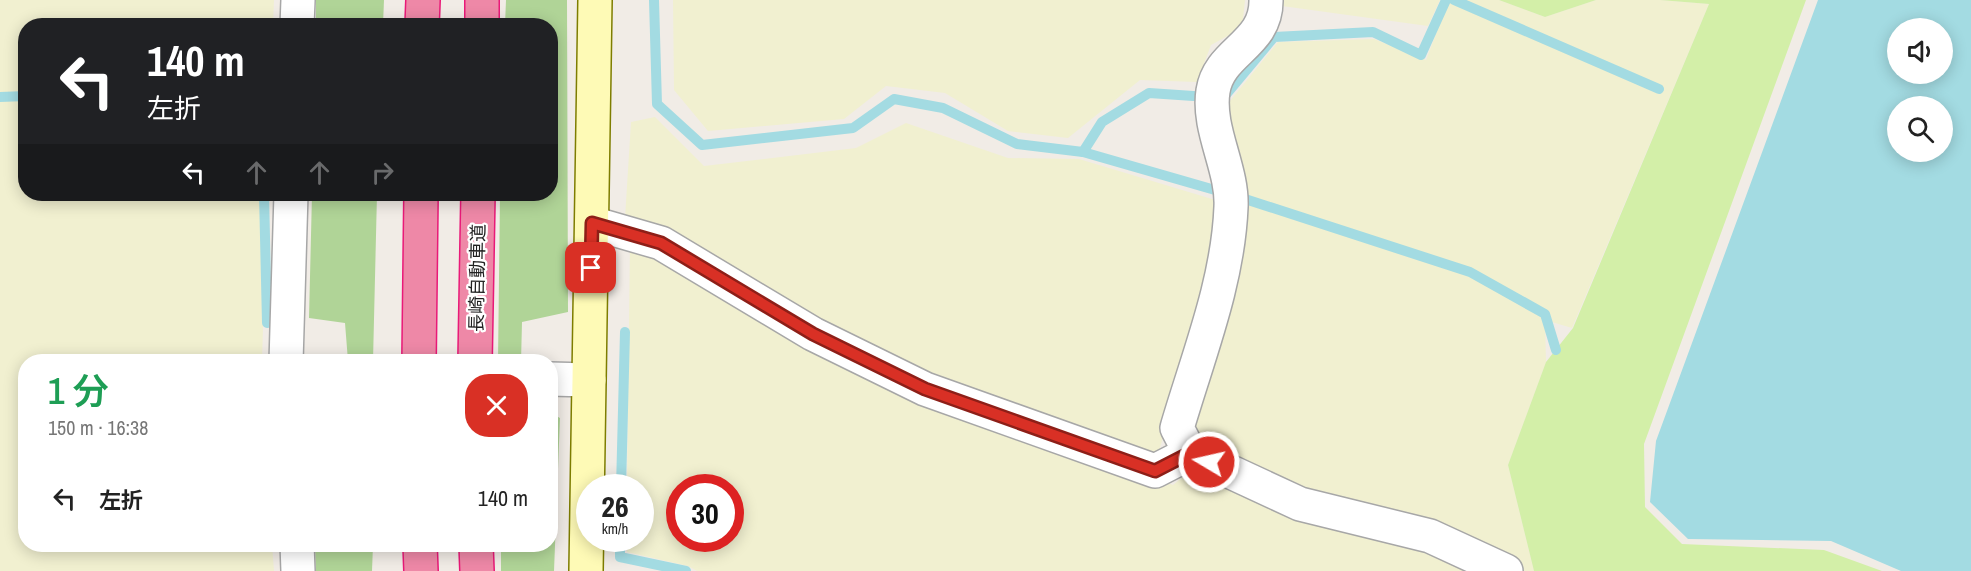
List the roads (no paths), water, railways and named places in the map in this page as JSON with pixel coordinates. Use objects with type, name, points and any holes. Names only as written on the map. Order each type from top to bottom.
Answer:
[{"type":"highway","points":[[422,18],[423,0]]},
{"type":"highway","points":[[482,0],[482,18]]},
{"type":"highway","points":[[419,354],[421,201]]},
{"type":"highway","name":"長崎自動車道","points":[[475,354],[478,201]]},
{"type":"highway","points":[[420,552],[421,571]]},
{"type":"highway","points":[[476,552],[477,571]]},
{"type":"street","points":[[297,18],[298,0]]},
{"type":"street","points":[[586,571],[595,0]]},
{"type":"street","points":[[1266,0],[1266,13],[1254,37],[1220,69],[1214,103],[1232,205],[1223,273],[1177,428],[1190,453],[1300,504],[1430,536],[1506,571]]},
{"type":"street","points":[[286,354],[291,201]]},
{"type":"street","points":[[592,223],[661,243],[813,334],[925,389],[1155,471],[1190,453]]},
{"type":"street","points":[[558,379],[589,380]]},
{"type":"street","points":[[297,552],[298,571]]},
{"type":"water","points":[[1818,0],[1971,0],[1971,571],[1901,571],[1831,541],[1688,539],[1650,502],[1656,441]]},
{"type":"waterway","points":[[654,0],[657,104],[702,145],[853,128],[894,99],[943,108],[1017,144],[1083,152],[1215,190]]},
{"type":"waterway","points":[[1083,152],[1102,122],[1149,93],[1223,98],[1274,37],[1373,32],[1421,55],[1446,0]]},
{"type":"waterway","points":[[1454,0],[1659,89]]},
{"type":"waterway","points":[[0,97],[18,96]]},
{"type":"waterway","points":[[1245,199],[1470,272],[1545,314],[1556,350]]},
{"type":"waterway","points":[[264,201],[267,323]]},
{"type":"waterway","points":[[621,474],[625,332]]},
{"type":"waterway","points":[[620,552],[620,557],[686,571]]}]
